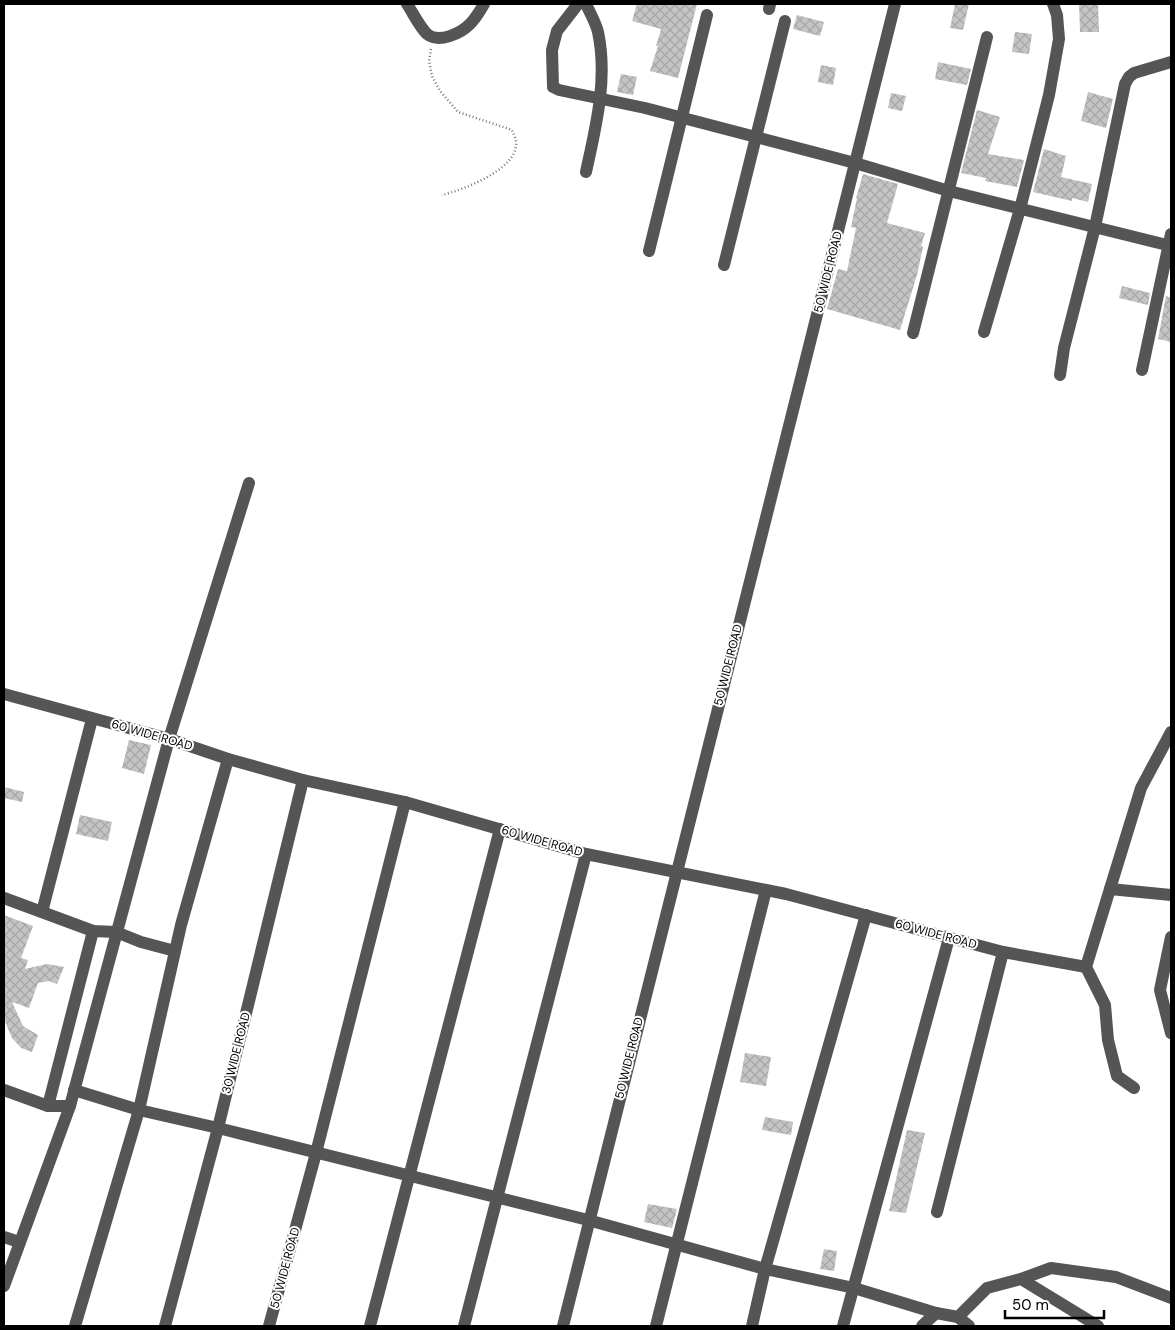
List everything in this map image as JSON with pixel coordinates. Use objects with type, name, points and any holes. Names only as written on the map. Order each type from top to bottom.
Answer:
[{"type":"street","points":[[407,4],[426,33],[434,38],[443,38],[455,34],[470,25],[484,4]]},
{"type":"street","points":[[578,4],[558,31],[552,50],[553,87],[570,94],[645,108],[855,163],[1020,209],[1170,242],[1142,370]]},
{"type":"street","points":[[586,4],[598,31],[602,77],[601,100],[586,172]]},
{"type":"street","name":"50 WIDE ROAD","points":[[562,1326],[895,4]]},
{"type":"street","points":[[984,332],[1020,209],[1049,95],[1059,39],[1057,15],[1053,4]]},
{"type":"street","points":[[649,251],[707,15]]},
{"type":"street","points":[[724,266],[785,21]]},
{"type":"street","points":[[913,333],[987,37]]},
{"type":"street","points":[[1060,375],[1064,348],[1095,227],[1125,84],[1134,73],[1171,62]]},
{"type":"street","points":[[4,1286],[70,1106],[169,739],[249,483]]},
{"type":"street","name":"60 WIDE ROAD","points":[[4,694],[169,739],[228,759],[303,780],[405,802],[586,854],[786,894],[1003,952],[1086,967]]},
{"type":"street","points":[[42,912],[92,719]]},
{"type":"street","points":[[1134,1088],[1117,1076],[1108,1040],[1105,1005],[1086,967],[1141,788],[1171,732]]},
{"type":"street","points":[[75,1326],[139,1110],[176,951],[228,759]]},
{"type":"street","name":"30 WIDE ROAD","points":[[165,1326],[218,1128],[303,780]]},
{"type":"street","name":"50 WIDE ROAD","points":[[269,1326],[316,1153],[405,802]]},
{"type":"street","points":[[370,1326],[500,829]]},
{"type":"street","points":[[464,1326],[586,854]]},
{"type":"street","points":[[1110,889],[1171,895]]},
{"type":"street","points":[[656,1326],[766,890]]},
{"type":"street","points":[[4,898],[93,931],[116,932],[141,942],[176,951]]},
{"type":"street","points":[[752,1326],[765,1268],[866,915]]},
{"type":"street","points":[[48,1106],[93,931]]},
{"type":"street","points":[[1171,937],[1160,990],[1171,1033]]},
{"type":"street","points":[[843,1326],[949,938]]},
{"type":"street","points":[[937,1212],[1003,952]]},
{"type":"street","points":[[4,1090],[48,1106],[70,1106]]},
{"type":"street","points":[[74,1090],[139,1110],[588,1220],[765,1268],[854,1288],[936,1313],[958,1317],[969,1326]]},
{"type":"street","points":[[4,1238],[19,1242]]},
{"type":"street","points":[[958,1317],[987,1288],[1052,1268],[1116,1277],[1171,1298]]},
{"type":"street","points":[[1021,1279],[1098,1326]]},
{"type":"street","points":[[922,1326],[936,1313]]},
{"type":"path","points":[[434,38],[429,61],[432,76],[440,91],[458,112],[512,130],[517,144],[514,154],[488,177],[460,190],[442,195]]},
{"type":"building","points":[[637,4],[697,4],[678,78],[650,71],[661,29],[632,21]]},
{"type":"building","points":[[955,4],[969,4],[963,30],[950,28]]},
{"type":"building","points":[[1079,4],[1098,4],[1099,32],[1080,32]]},
{"type":"building","points":[[797,15],[824,22],[820,36],[793,29]]},
{"type":"building","points":[[1015,32],[1032,34],[1029,54],[1012,52]]},
{"type":"building","points":[[938,62],[971,69],[967,85],[935,79]]},
{"type":"building","points":[[821,65],[836,68],[833,85],[818,82]]},
{"type":"building","points":[[621,74],[637,77],[633,95],[617,92]]},
{"type":"building","points":[[1088,92],[1113,99],[1106,128],[1081,121]]},
{"type":"building","points":[[891,93],[906,96],[902,111],[888,108]]},
{"type":"building","points":[[977,110],[1000,117],[988,154],[1024,160],[1017,187],[985,181],[986,178],[961,173]]},
{"type":"building","points":[[1044,149],[1066,156],[1061,177],[1092,184],[1088,202],[1072,198],[1072,201],[1033,192]]},
{"type":"building","points":[[863,174],[898,184],[887,223],[925,233],[917,275],[900,330],[827,309],[838,269],[847,271],[856,228],[851,227],[856,198]]},
{"type":"building","points":[[1122,286],[1150,293],[1148,305],[1119,298]]},
{"type":"building","points":[[1166,296],[1171,298],[1171,342],[1158,339]]},
{"type":"building","points":[[129,740],[151,745],[144,774],[122,768]]},
{"type":"building","points":[[4,787],[24,792],[22,802],[4,798]]},
{"type":"building","points":[[80,815],[112,822],[108,841],[76,834]]},
{"type":"building","points":[[4,915],[33,926],[21,958],[28,960],[25,969],[47,964],[64,967],[57,984],[49,981],[38,983],[29,1008],[12,1002],[23,1026],[38,1035],[32,1052],[21,1048],[12,1038],[4,1019]]},
{"type":"building","points":[[745,1053],[771,1057],[766,1086],[740,1082]]},
{"type":"building","points":[[765,1117],[793,1122],[791,1135],[762,1130]]},
{"type":"building","points":[[907,1130],[925,1133],[906,1213],[889,1211]]},
{"type":"building","points":[[648,1204],[677,1209],[672,1228],[644,1222]]},
{"type":"building","points":[[824,1249],[837,1251],[834,1271],[820,1269]]}]
